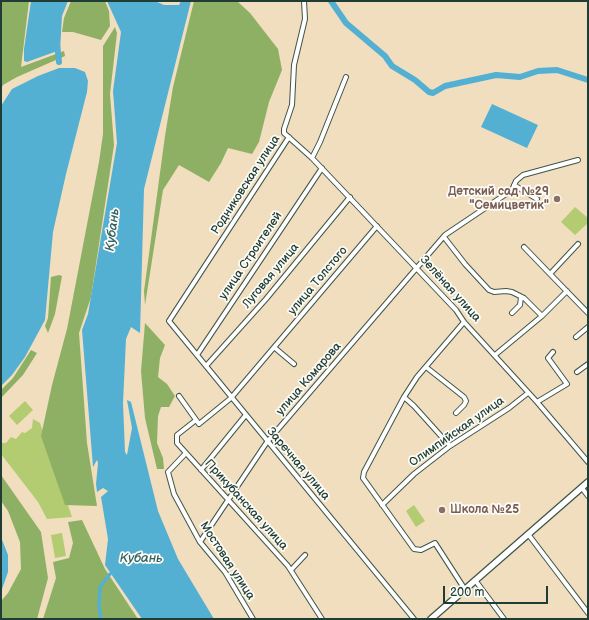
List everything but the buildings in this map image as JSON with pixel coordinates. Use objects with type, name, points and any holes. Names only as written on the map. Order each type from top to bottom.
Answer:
[{"type":"main road","points":[[431,619],[464,588],[588,482]]},
{"type":"street","name":"Родниковская улица","points":[[169,321],[289,137],[284,133],[284,129],[292,105],[294,65],[305,19],[304,1]]},
{"type":"street","points":[[312,158],[346,77]]},
{"type":"street","name":"Зелёная улица","points":[[289,137],[350,197],[456,310],[464,322],[538,402],[588,462]]},
{"type":"street","name":"улица Комарова","points":[[200,542],[267,442],[449,231],[512,190],[514,185],[523,175],[578,160]]},
{"type":"street","name":"улица Строителей","points":[[197,355],[322,168]]},
{"type":"street","points":[[514,185],[537,199]]},
{"type":"street","name":"Луговая улица","points":[[206,366],[266,299],[350,197]]},
{"type":"street","name":"улица Толстого","points":[[196,420],[199,424],[231,398],[377,226]]},
{"type":"street","points":[[444,237],[465,264],[489,290],[494,292],[506,290],[521,297],[542,316]]},
{"type":"street","points":[[550,274],[578,244]]},
{"type":"street","points":[[524,247],[588,313]]},
{"type":"street","points":[[495,355],[542,316],[567,291]]},
{"type":"street","points":[[512,313],[520,305],[521,297]]},
{"type":"street","name":"Заречная улица","points":[[169,321],[245,416],[414,619]]},
{"type":"street","points":[[464,322],[426,367],[404,397],[364,472],[365,483],[414,549],[421,550],[435,543],[464,588]]},
{"type":"street","points":[[576,337],[588,327]]},
{"type":"street","points":[[274,348],[294,364]]},
{"type":"street","points":[[538,402],[567,384],[548,358],[553,352]]},
{"type":"street","points":[[577,372],[588,364]]},
{"type":"street","points":[[426,367],[464,397],[466,401],[456,413]]},
{"type":"street","name":"Олимпийская улица","points":[[382,505],[414,474],[450,446],[509,408],[528,392]]},
{"type":"street","points":[[179,396],[196,420]]},
{"type":"street","points":[[404,397],[450,446]]},
{"type":"street","points":[[201,470],[245,416]]},
{"type":"street","name":"Прикубанская улица","points":[[196,420],[177,436],[176,439],[186,454],[291,570],[322,619]]},
{"type":"street","name":"Мостовая улица","points":[[186,454],[168,472],[174,494],[200,542],[225,572],[253,619]]},
{"type":"street","points":[[582,488],[588,496]]},
{"type":"street","points":[[528,534],[588,613]]},
{"type":"street","points":[[291,570],[305,555]]},
{"type":"street","points":[[475,580],[504,619]]},
{"type":"green space","points":[[1,1],[29,1],[21,67],[64,51],[65,56],[17,77],[3,85],[1,89]]},
{"type":"green space","points":[[71,1],[105,1],[109,11],[110,26],[101,40],[73,32],[62,32],[64,18]]},
{"type":"green space","points":[[194,1],[237,1],[250,13],[278,49],[282,70],[269,102],[259,142],[252,154],[228,148],[221,163],[209,182],[179,165],[163,190],[145,305],[144,291],[165,136],[173,87]]},
{"type":"green space","points":[[115,27],[117,33],[110,94],[114,145],[91,297],[79,333],[87,443],[97,506],[65,505],[41,436],[52,385],[67,329],[99,162],[103,134],[103,46]]},
{"type":"green space","points":[[575,207],[588,218],[588,223],[575,235],[561,222]]},
{"type":"green space","points":[[59,275],[62,276],[55,314],[48,333],[45,326],[48,318],[51,277]]},
{"type":"green space","points":[[145,323],[165,345],[160,358],[158,377],[167,384],[175,396],[169,407],[161,407],[158,416],[157,443],[163,458],[164,469],[157,469],[145,418],[141,371]]},
{"type":"green space","points":[[31,350],[37,353],[23,375],[1,398],[1,390],[13,378]]},
{"type":"green space","points":[[25,401],[33,410],[17,425],[9,416]]},
{"type":"green space","points":[[33,419],[40,423],[72,517],[47,519],[38,502],[1,454],[1,443],[6,443],[11,437],[16,439],[22,432],[25,433],[32,428]]},
{"type":"green space","points":[[1,475],[41,532],[48,578],[37,619],[1,619],[1,601],[8,593],[21,569],[20,542],[8,511],[1,501]]},
{"type":"green space","points":[[414,505],[425,521],[416,527],[406,511]]},
{"type":"green space","points":[[82,520],[105,569],[138,619],[43,619],[56,578],[53,562],[69,558],[73,543],[68,522]]},
{"type":"green space","points":[[62,533],[66,556],[55,558],[51,535]]},
{"type":"water","points":[[31,1],[68,1],[62,16],[60,50],[27,62],[24,61],[24,49]]},
{"type":"water","name":"Кубань","points":[[107,1],[155,1],[164,5],[179,5],[181,1],[191,1],[144,189],[140,333],[131,327],[126,339],[123,403],[125,452],[127,455],[132,428],[127,400],[131,402],[158,511],[178,559],[214,619],[142,619],[105,565],[108,539],[101,497],[108,491],[103,488],[97,492],[96,484],[98,463],[97,460],[93,467],[82,330],[88,314],[117,143],[113,91],[121,32]]},
{"type":"water","points":[[59,68],[75,68],[85,72],[88,81],[87,92],[53,232],[45,320],[25,357],[12,375],[1,386],[1,106],[12,89],[38,76]]},
{"type":"water","points":[[492,104],[538,125],[527,148],[481,127]]},
{"type":"water","points":[[1,537],[8,555],[8,572],[1,592]]},
{"type":"waterway","points":[[331,1],[346,23],[385,56],[392,66],[415,80],[429,92],[433,93],[445,86],[496,75],[520,77],[538,71],[557,70],[588,80]]},
{"type":"waterway","points":[[57,43],[59,62]]},
{"type":"waterway","points":[[101,619],[99,607],[100,587],[110,574]]},
{"type":"place","name":"Детский сад №29 \"Семицветик\"","points":[[557,199]]},
{"type":"place","name":"Школа №25","points":[[442,510]]}]
